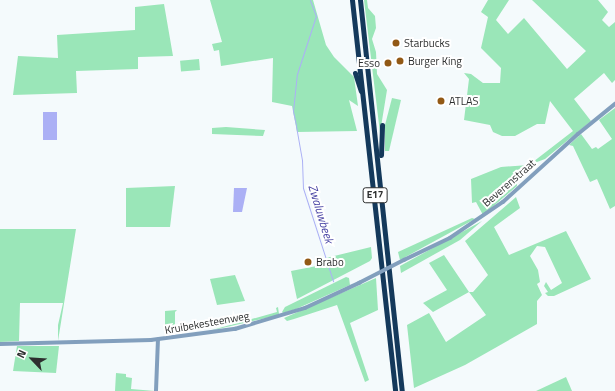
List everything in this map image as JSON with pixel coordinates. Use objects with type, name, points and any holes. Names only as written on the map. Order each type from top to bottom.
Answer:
[{"type":"highway","name":"E17","points":[[352,0],[366,115],[395,391]]},
{"type":"highway","name":"E17","points":[[360,0],[380,166],[402,391]]},
{"type":"highway","points":[[355,73],[366,115]]},
{"type":"highway","points":[[380,166],[382,125]]},
{"type":"street","name":"Beverenstraat","points":[[404,260],[450,238],[504,202],[578,134],[615,104]]},
{"type":"street","name":"Kruibekesteenweg","points":[[0,344],[158,340],[258,323],[305,308],[404,260]]},
{"type":"street","points":[[156,391],[158,340]]},
{"type":"green space","points":[[210,0],[313,0],[326,45],[334,57],[354,77],[358,106],[349,100],[357,131],[297,132],[292,106],[272,102],[273,58],[221,66],[219,50],[214,51],[212,44],[222,42]]},
{"type":"green space","points":[[364,0],[367,0],[368,8],[375,16],[376,28],[372,39],[376,52],[377,74],[387,90],[380,133]]},
{"type":"green space","points":[[488,0],[509,0],[496,20],[508,34],[524,18],[567,69],[586,51],[532,0],[598,0],[608,12],[602,20],[609,27],[615,22],[615,80],[612,83],[604,73],[574,99],[591,121],[545,159],[529,165],[573,131],[550,101],[545,124],[537,124],[515,136],[502,136],[493,132],[490,125],[464,120],[469,79],[464,73],[471,74],[483,83],[500,83],[501,68],[481,48],[488,17],[481,12]]},
{"type":"green space","points":[[164,4],[173,56],[138,57],[138,69],[76,71],[77,93],[13,95],[18,56],[58,58],[57,35],[135,30],[135,7]]},
{"type":"green space","points":[[199,59],[200,70],[181,72],[180,61]]},
{"type":"green space","points":[[392,98],[401,100],[389,151],[385,151],[385,125]]},
{"type":"green space","points":[[615,108],[615,206],[610,209],[597,179],[590,182],[573,146],[569,145],[581,134],[592,149],[596,147],[598,149],[612,139],[599,120]]},
{"type":"green space","points":[[226,127],[265,130],[263,136],[212,134],[212,128]]},
{"type":"green space","points":[[529,165],[529,168],[516,170],[517,186],[483,215],[476,202],[472,203],[471,179],[501,167]]},
{"type":"green space","points":[[175,186],[170,227],[126,227],[126,188]]},
{"type":"green space","points":[[516,197],[520,208],[494,227],[509,255],[566,231],[591,279],[554,296],[548,296],[545,293],[548,292],[544,286],[546,282],[551,290],[562,283],[545,247],[537,246],[530,256],[538,270],[540,282],[537,284],[542,295],[537,301],[537,324],[465,365],[414,388],[407,325],[429,313],[446,342],[486,315],[469,292],[473,292],[488,275],[465,241]]},
{"type":"green space","points":[[472,218],[475,219],[400,260],[398,252]]},
{"type":"green space","points":[[482,221],[460,240],[401,273],[400,266]]},
{"type":"green space","points":[[0,229],[76,229],[58,341],[58,325],[63,303],[20,303],[19,341],[0,342]]},
{"type":"green space","points":[[371,247],[372,258],[370,261],[297,299],[291,271],[327,264],[326,258]]},
{"type":"green space","points":[[444,255],[469,292],[433,312],[423,303],[447,290],[429,263]]},
{"type":"green space","points":[[235,275],[245,301],[217,305],[210,279]]},
{"type":"green space","points":[[346,277],[349,278],[350,285],[296,309],[282,312],[285,307]]},
{"type":"green space","points":[[376,278],[378,310],[350,323],[369,380],[365,382],[337,305],[287,321],[284,318]]},
{"type":"green space","points":[[278,307],[279,314],[275,316],[205,332],[277,312],[276,308]]},
{"type":"green space","points":[[177,310],[175,312],[175,327],[165,327],[165,311]]},
{"type":"green space","points":[[17,346],[59,346],[56,373],[13,371]]},
{"type":"green space","points":[[116,373],[126,374],[126,377],[132,378],[131,389],[155,391],[115,391]]},
{"type":"green space","points":[[566,377],[572,391],[536,391]]},
{"type":"water","points":[[43,112],[57,112],[57,140],[43,140]]},
{"type":"water","points":[[234,188],[247,188],[242,212],[233,212]]},
{"type":"waterway","name":"Zwaluwbeek","points":[[296,125],[293,111],[297,74],[316,16],[310,0]]},
{"type":"waterway","name":"Zwaluwbeek","points":[[296,126],[302,160],[303,188],[333,281]]},
{"type":"place","name":"Starbucks","points":[[396,43]]},
{"type":"place","name":"Burger King","points":[[400,61]]},
{"type":"place","name":"Esso","points":[[388,63]]},
{"type":"place","name":"ATLAS","points":[[441,101]]},
{"type":"place","name":"Brabo","points":[[308,262]]}]
